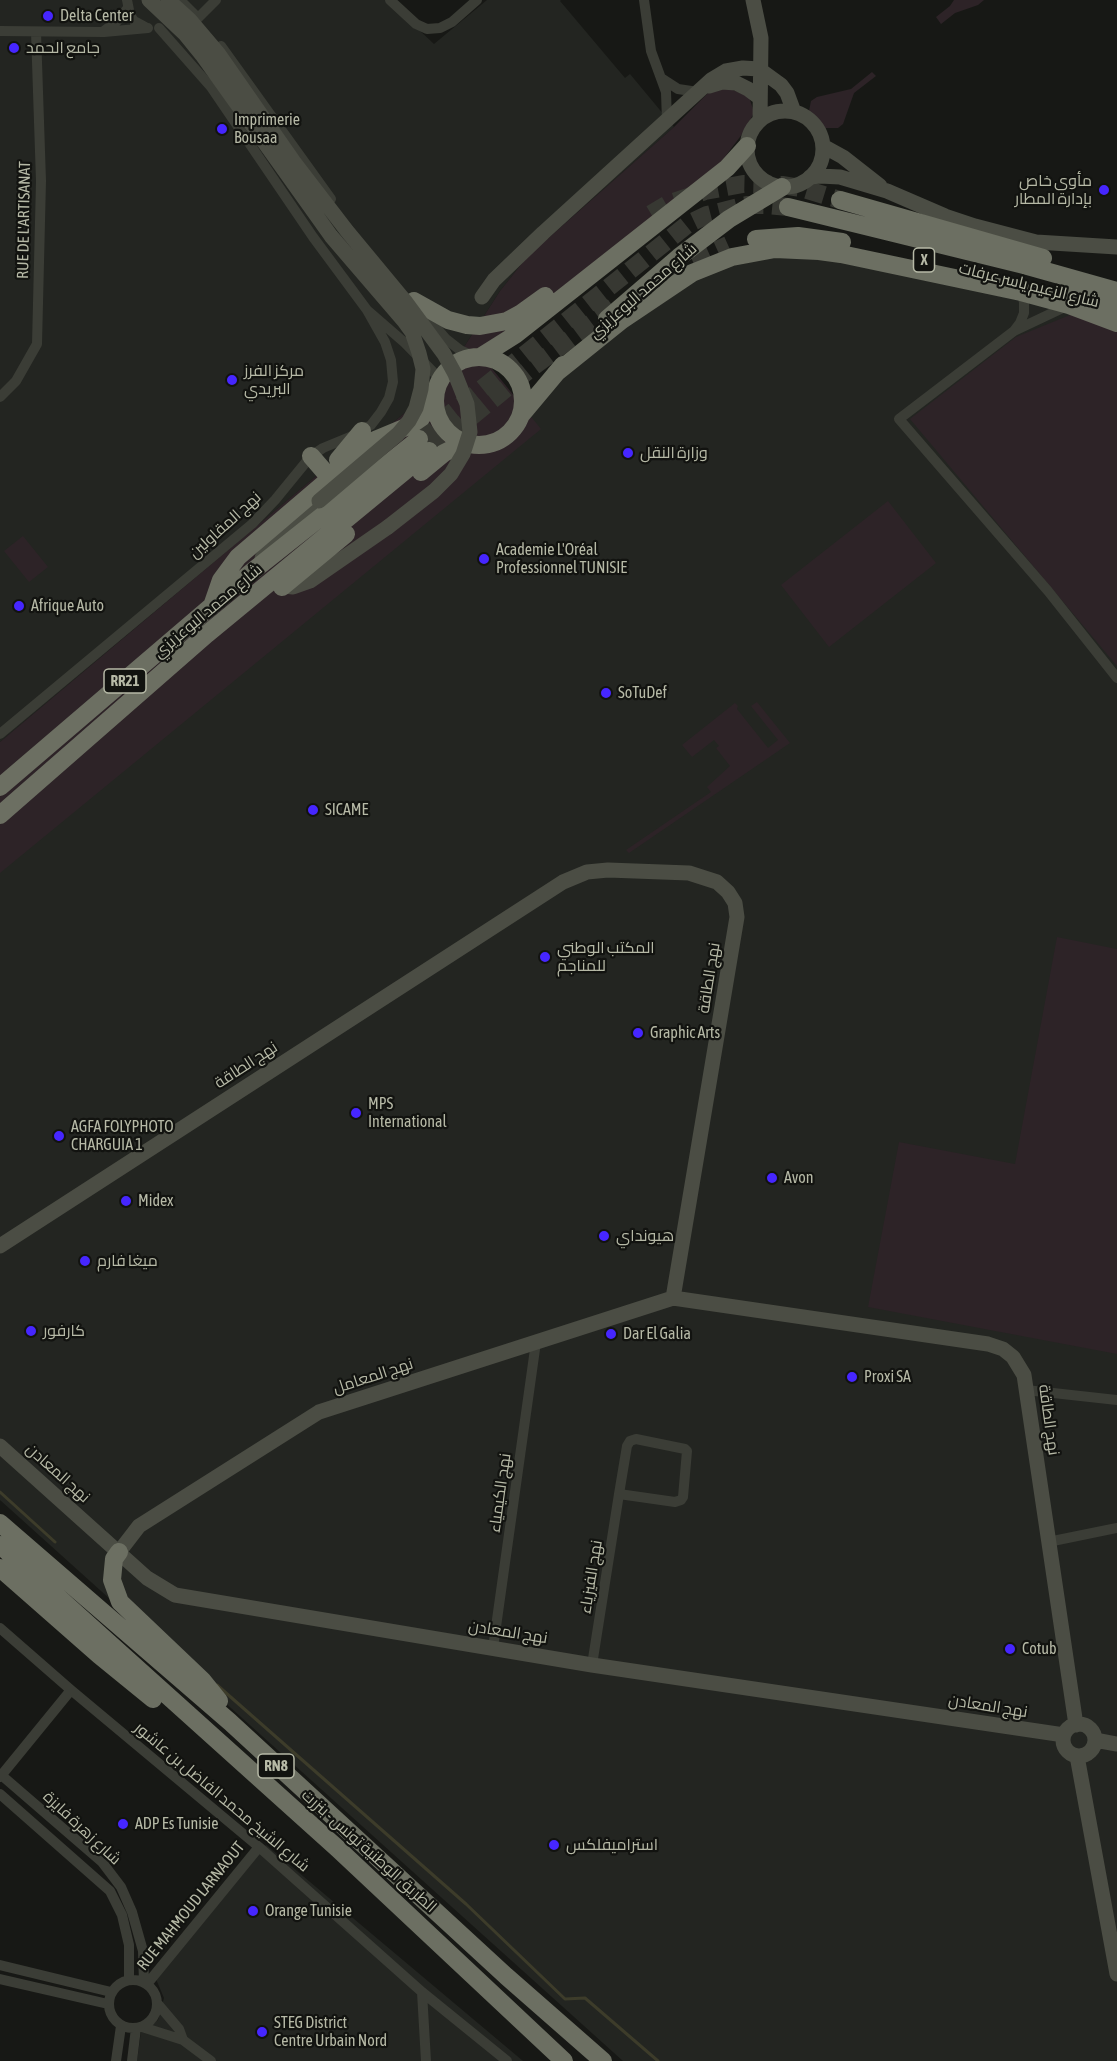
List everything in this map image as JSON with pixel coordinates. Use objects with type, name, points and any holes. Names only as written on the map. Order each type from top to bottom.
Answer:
[{"type":"highway","points":[[211,607],[220,580],[238,557],[375,440],[411,425],[421,418],[435,398],[441,380],[452,367],[459,362],[478,357],[515,335],[727,168],[747,146]]},
{"type":"highway","name":"شارع محمد البوعزيزي","points":[[522,414],[592,333],[631,297],[729,219],[782,187]]},
{"type":"highway","points":[[840,200],[1117,279]]},
{"type":"highway","name":"شارع الزعيم ياسر عرفات","points":[[788,207],[1024,265],[1117,291]]},
{"type":"highway","points":[[414,301],[439,316],[466,325],[487,325],[507,321],[532,307],[651,214]]},
{"type":"highway","name":"شارع الزعيم ياسر عرفات","points":[[728,245],[775,237],[821,238],[1050,288],[1117,308]]},
{"type":"highway","points":[[556,373],[622,320],[692,273],[753,252],[775,249],[819,250],[1021,292],[1069,305],[1117,322]]},
{"type":"highway","points":[[435,398],[442,425],[464,443],[488,445],[509,434],[517,425],[522,414],[523,394],[515,375],[500,362],[478,357]]},
{"type":"highway","points":[[330,478],[338,459],[362,431]]},
{"type":"highway","name":"شارع محمد البوعزيزي","points":[[207,634],[251,611],[436,460],[464,443]]},
{"type":"highway","name":"شارع محمد البوعزيزي","points":[[0,787],[249,574],[424,445],[0,815]]},
{"type":"highway","points":[[311,456],[330,478]]},
{"type":"highway","name":"الطريق الوطنية تونس - بنزرت","points":[[0,1523],[230,1722],[417,1896],[603,2061]]},
{"type":"highway","name":"الطريق الوطنية تونس - بنزرت","points":[[0,1545],[337,1848],[564,2061]]},
{"type":"highway","points":[[119,1552],[114,1559],[112,1580],[120,1602],[201,1680],[221,1702],[230,1722]]},
{"type":"highway","name":"RN8","points":[[0,1568],[196,1736],[236,1759]]},
{"type":"street","points":[[149,0],[185,34],[202,55],[331,236],[404,321],[412,332],[423,369],[416,408],[398,434],[293,523],[249,574]]},
{"type":"street","points":[[168,0],[190,20],[218,53],[294,162],[444,354],[467,404],[470,432],[463,454],[451,474],[434,491],[388,527],[310,581],[293,587],[284,586]]},
{"type":"street","points":[[0,31],[104,32],[153,28],[165,25],[174,15],[178,0],[198,18],[236,64],[342,214],[414,301],[446,339],[460,350],[478,357]]},
{"type":"street","points":[[198,18],[216,0]]},
{"type":"street","points":[[390,0],[416,24],[427,29],[440,28],[452,22],[477,0]]},
{"type":"street","points":[[644,0],[651,51],[668,106],[667,121]]},
{"type":"street","points":[[753,0],[761,38],[760,120]]},
{"type":"street","points":[[128,4],[134,21],[153,28],[210,87],[313,237],[367,310],[405,343],[441,380]]},
{"type":"street","points":[[104,32],[117,21],[128,4]]},
{"type":"street","name":"RUE DE L'ARTISANAT","points":[[0,397],[16,381],[37,344],[41,181],[36,32]]},
{"type":"street","points":[[482,297],[494,280],[543,233],[711,80],[726,71],[743,68],[759,69],[781,85],[787,93],[794,112]]},
{"type":"street","points":[[661,78],[678,89],[698,92],[722,82],[736,83],[760,98]]},
{"type":"street","points":[[810,177],[820,163],[823,146],[816,127],[805,117],[794,112],[776,112],[760,120],[753,128],[747,146],[750,165],[756,174],[772,185],[792,186],[810,177],[840,177],[887,191],[945,216],[1036,242],[1117,247]]},
{"type":"street","points":[[823,146],[852,164],[887,191]]},
{"type":"street","points":[[1088,246],[1117,236]]},
{"type":"street","points":[[1014,331],[1024,313],[1021,292]]},
{"type":"street","points":[[1069,305],[1014,331],[899,419],[1048,591],[1117,678]]},
{"type":"street","name":"نهج المقاولين","points":[[0,734],[252,524],[311,456],[371,425],[389,398],[393,382],[391,360],[385,342],[367,310]]},
{"type":"street","name":"نهج الطاقة","points":[[0,1245],[563,882],[587,872],[608,870],[689,873],[717,882],[728,892],[735,903],[737,917],[673,1298],[988,1344],[1003,1349],[1020,1365],[1024,1374],[1076,1725]]},
{"type":"street","name":"نهج المعامل","points":[[119,1552],[139,1527],[309,1417],[673,1298]]},
{"type":"street","name":"نهج الكيمياء","points":[[493,1648],[536,1342]]},
{"type":"street","points":[[1026,1390],[1117,1400]]},
{"type":"street","name":"نهج الفيزياء","points":[[592,1665],[619,1494],[627,1446],[630,1441],[636,1439],[687,1451],[681,1500],[675,1502],[619,1494]]},
{"type":"street","name":"نهج المعادن","points":[[0,1446],[160,1587],[175,1595],[592,1665],[1064,1735]]},
{"type":"street","points":[[1048,1542],[1117,1528]]},
{"type":"street","name":"شارع الشيخ محمد الفاضل بن عاشور","points":[[0,1628],[259,1847],[422,1992],[507,2061]]},
{"type":"street","points":[[0,1775],[71,1690]]},
{"type":"street","points":[[1076,1725],[1089,1727],[1093,1732],[1094,1745],[1088,1754],[1077,1756],[1067,1751],[1064,1746],[1064,1735],[1071,1726],[1076,1725]]},
{"type":"street","points":[[1095,1740],[1117,1744]]},
{"type":"street","points":[[1077,1756],[1117,1974]]},
{"type":"street","name":"شارع زهرة فايزة","points":[[0,1775],[102,1862],[121,1887],[132,1912],[143,1951],[145,1983]]},
{"type":"street","name":"شارع زهرة فايزة","points":[[0,1794],[110,1891],[122,1915],[127,1935],[129,1980]]},
{"type":"street","name":"RUE MAHMOUD LARNAOUT","points":[[145,1983],[259,1847]]},
{"type":"street","points":[[0,1965],[111,1992]]},
{"type":"street","points":[[0,1979],[108,2004]]},
{"type":"street","points":[[183,2040],[179,2029],[157,2003],[152,1989],[145,1983],[129,1980],[119,1984],[111,1992],[108,2004],[114,2020],[121,2026],[139,2028],[183,2040],[211,2061]]},
{"type":"street","points":[[422,1992],[426,2061]]},
{"type":"street","points":[[132,2061],[139,2028],[150,2021],[157,2003]]},
{"type":"street","points":[[116,2061],[121,2026]]},
{"type":"shaded area","points":[[0,0],[387,0],[434,44],[487,0],[561,0],[625,78],[630,74],[674,127],[527,257],[500,291],[455,361],[423,398],[390,425],[328,466],[0,742]]},
{"type":"shaded area","points":[[954,0],[984,0],[978,5],[955,13],[941,24],[936,17]]},
{"type":"shaded area","points":[[872,72],[876,76],[854,93],[843,124],[838,128],[823,128],[809,111],[811,101],[817,97],[851,89]]},
{"type":"shaded area","points":[[724,86],[749,97],[754,112],[746,129],[721,162],[485,360],[541,429],[0,873],[0,742],[328,466],[390,425],[423,398],[455,361],[500,291],[527,257],[674,127],[709,92]]},
{"type":"shaded area","points":[[771,244],[1117,315],[1117,2061],[623,2061],[0,1500],[0,832],[615,318]]},
{"type":"shaded area","points":[[1092,306],[1117,315],[1117,666],[910,419],[1016,337]]},
{"type":"shaded area","points":[[888,501],[936,563],[829,647],[781,585]]},
{"type":"shaded area","points":[[23,536],[48,567],[29,582],[4,551]]},
{"type":"shaded area","points":[[757,702],[790,743],[629,853],[626,850],[711,792],[707,787],[730,766],[716,748],[719,746],[714,740],[692,757],[682,745],[735,703],[738,706],[737,709],[768,748],[778,740],[751,706]]},
{"type":"shaded area","points":[[1057,937],[1117,949],[1117,1354],[868,1307],[899,1142],[1015,1164]]},
{"type":"shaded area","points":[[266,1845],[523,2061],[137,2061],[141,2032],[158,2020],[164,1998],[156,1979]]},
{"type":"waterway","points":[[0,1492],[55,1542]]},
{"type":"waterway","points":[[217,1685],[466,1904],[565,1999],[585,1998],[658,2061]]},
{"type":"tunnel","points":[[651,214],[668,204],[705,191],[743,184],[801,188],[840,200]]},
{"type":"tunnel","points":[[419,439],[688,224],[707,215],[747,205],[788,207]]},
{"type":"tunnel","points":[[668,272],[728,245]]},
{"type":"tunnel","points":[[429,451],[530,369],[617,304]]},
{"type":"place","name":"Delta Center","points":[[48,16]]},
{"type":"place","name":"جامع الحمد","points":[[14,48]]},
{"type":"place","name":"Imprimerie Bousaa","points":[[222,129]]},
{"type":"place","name":"مأوى خاص بإدارة المطار","points":[[1104,190]]},
{"type":"place","name":"مركز الفرز البريدي","points":[[232,380]]},
{"type":"place","name":"وزارة النقل","points":[[628,453]]},
{"type":"place","name":"Academie L'Oréal Professionnel TUNISIE","points":[[484,559]]},
{"type":"place","name":"Afrique Auto","points":[[19,606]]},
{"type":"place","name":"SoTuDef","points":[[606,693]]},
{"type":"place","name":"SICAME","points":[[313,810]]},
{"type":"place","name":"المكتب الوطني للمناجم","points":[[545,957]]},
{"type":"place","name":"Graphic Arts","points":[[638,1033]]},
{"type":"place","name":"MPS International","points":[[356,1113]]},
{"type":"place","name":"AGFA FOLYPHOTO CHARGUIA 1","points":[[59,1136]]},
{"type":"place","name":"Avon","points":[[772,1178]]},
{"type":"place","name":"Midex","points":[[126,1201]]},
{"type":"place","name":"هيونداي","points":[[604,1236]]},
{"type":"place","name":"ميغا فارم","points":[[85,1261]]},
{"type":"place","name":"كارفور","points":[[31,1331]]},
{"type":"place","name":"Dar El Galia","points":[[611,1334]]},
{"type":"place","name":"Proxi SA","points":[[852,1377]]},
{"type":"place","name":"Cotub","points":[[1010,1649]]},
{"type":"place","name":"ADP Es Tunisie","points":[[123,1824]]},
{"type":"place","name":"استراميفلكس","points":[[554,1845]]},
{"type":"place","name":"Orange Tunisie","points":[[253,1911]]},
{"type":"place","name":"STEG District Centre Urbain Nord","points":[[262,2032]]}]
